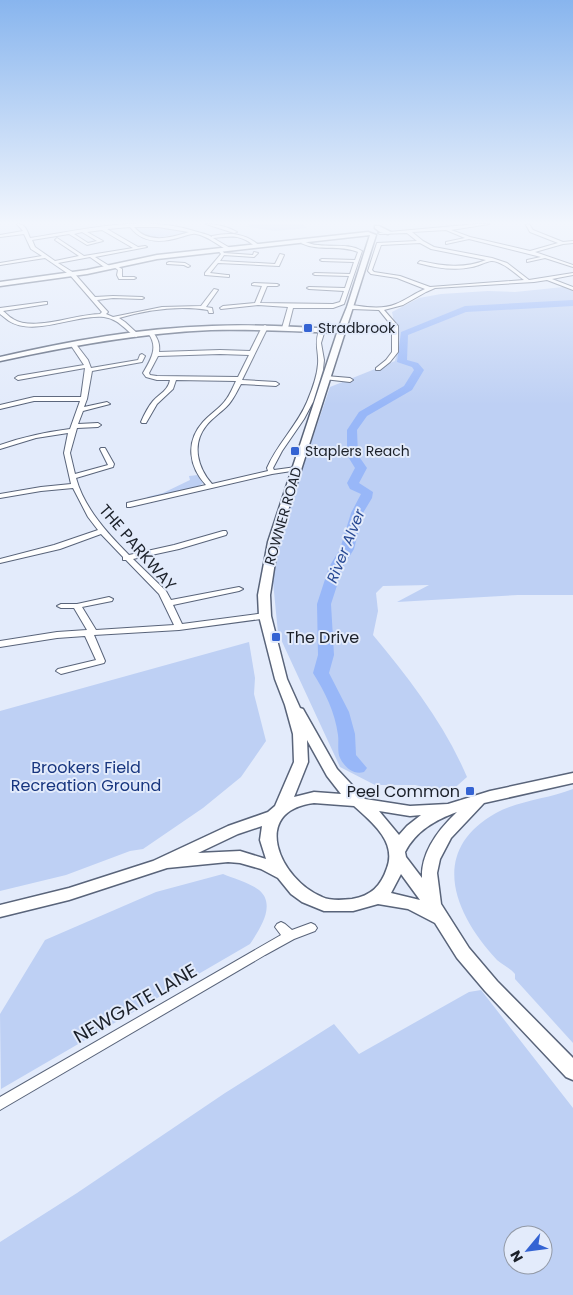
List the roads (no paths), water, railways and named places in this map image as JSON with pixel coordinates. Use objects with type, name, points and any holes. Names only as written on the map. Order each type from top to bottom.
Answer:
[{"type":"main road","name":"ROWNER ROAD","points":[[278,812],[301,762],[300,734],[292,705],[281,679],[265,616],[264,595],[273,542],[341,331],[358,284]]},
{"type":"main road","points":[[0,359],[73,344],[151,333],[210,328],[265,327],[341,331]]},
{"type":"main road","name":"ROWNER ROAD","points":[[292,705],[307,725],[321,754],[336,778],[358,802]]},
{"type":"main road","points":[[0,911],[69,894],[159,864],[233,830],[278,812],[300,800],[315,797],[410,811],[456,806],[573,778]]},
{"type":"main road","points":[[440,915],[431,893],[429,870],[431,857],[451,826],[481,800]]},
{"type":"main road","points":[[358,802],[388,832],[398,855],[440,915],[463,953],[491,986],[573,1071]]},
{"type":"main road","points":[[377,898],[389,884],[398,855],[414,827],[424,820],[456,806]]},
{"type":"main road","points":[[278,812],[269,832],[271,851],[282,874]]},
{"type":"main road","points":[[159,864],[229,855],[246,857],[262,862],[282,874],[298,891],[320,904],[338,906],[358,904],[377,898],[397,899],[424,907],[440,915]]},
{"type":"street","points":[[81,284],[105,312],[101,316]]},
{"type":"street","points":[[259,284],[277,285]]},
{"type":"street","points":[[325,284],[346,290]]},
{"type":"street","points":[[223,308],[258,304],[291,306],[339,304],[342,303],[348,284]]},
{"type":"street","points":[[418,284],[428,288],[479,284]]},
{"type":"street","points":[[258,304],[265,285]]},
{"type":"street","points":[[351,307],[381,308],[399,304],[428,288]]},
{"type":"street","points":[[203,307],[216,290]]},
{"type":"street","points":[[126,301],[139,296]]},
{"type":"street","points":[[94,299],[113,297],[126,301],[134,312]]},
{"type":"street","points":[[0,310],[45,303]]},
{"type":"street","points":[[285,328],[291,306]]},
{"type":"street","points":[[114,318],[134,312],[203,307],[210,309],[211,312]]},
{"type":"street","points":[[378,369],[388,361],[394,352],[395,326],[381,308]]},
{"type":"street","points":[[0,310],[9,321],[30,324],[101,316],[114,318],[122,322],[136,335]]},
{"type":"street","points":[[210,486],[203,479],[196,464],[194,454],[196,436],[201,428],[230,399],[265,327]]},
{"type":"street","points":[[272,472],[270,468],[276,452],[304,417],[311,398],[321,360],[317,344],[322,330]]},
{"type":"street","points":[[151,333],[157,344],[156,354],[146,373],[148,376],[239,380],[276,384]]},
{"type":"street","points":[[73,344],[88,368]]},
{"type":"street","points":[[156,354],[252,353]]},
{"type":"street","points":[[18,378],[140,361],[142,356]]},
{"type":"street","name":"THE PARKWAY","points":[[88,368],[82,410],[74,428],[67,453],[75,486],[84,504],[102,531],[126,558],[155,583],[169,603],[179,627]]},
{"type":"street","points":[[144,422],[156,401],[170,391],[173,386],[173,378]]},
{"type":"street","points":[[326,378],[350,380]]},
{"type":"street","points":[[0,406],[34,400],[84,399]]},
{"type":"street","points":[[82,410],[107,404]]},
{"type":"street","points":[[0,447],[26,438],[98,425]]},
{"type":"street","points":[[72,477],[111,466],[112,464],[104,449]]},
{"type":"street","points":[[130,505],[272,472],[296,469]]},
{"type":"street","points":[[0,496],[41,489],[75,486]]},
{"type":"street","points":[[0,561],[57,547],[102,531]]},
{"type":"street","points":[[126,558],[211,540],[223,533]]},
{"type":"street","points":[[169,603],[240,589]]},
{"type":"street","points":[[61,606],[77,606],[109,600]]},
{"type":"street","points":[[61,671],[101,661],[90,632],[77,606]]},
{"type":"street","points":[[0,644],[90,632],[179,627],[265,616]]},
{"type":"street","name":"NEWGATE LANE","points":[[0,1104],[285,931],[311,928]]},
{"type":"waterway","name":"River Alver","points":[[358,768],[347,756],[346,734],[341,712],[332,691],[321,673],[326,655],[324,604],[336,567],[347,549],[357,513],[366,498],[367,492],[354,486],[353,483],[361,468],[353,455],[352,430],[363,414],[408,388],[419,370],[415,365],[402,362],[404,334],[465,309],[573,303]]},
{"type":"place","name":"Stradbrook","points":[[308,328]]},
{"type":"place","name":"Staplers Reach","points":[[295,451]]},
{"type":"place","name":"The Drive","points":[[276,637]]},
{"type":"place","name":"Peel Common","points":[[470,791]]},
{"type":"park label","name":"Brookers Field Recreation Ground","points":[[86,776]]}]
